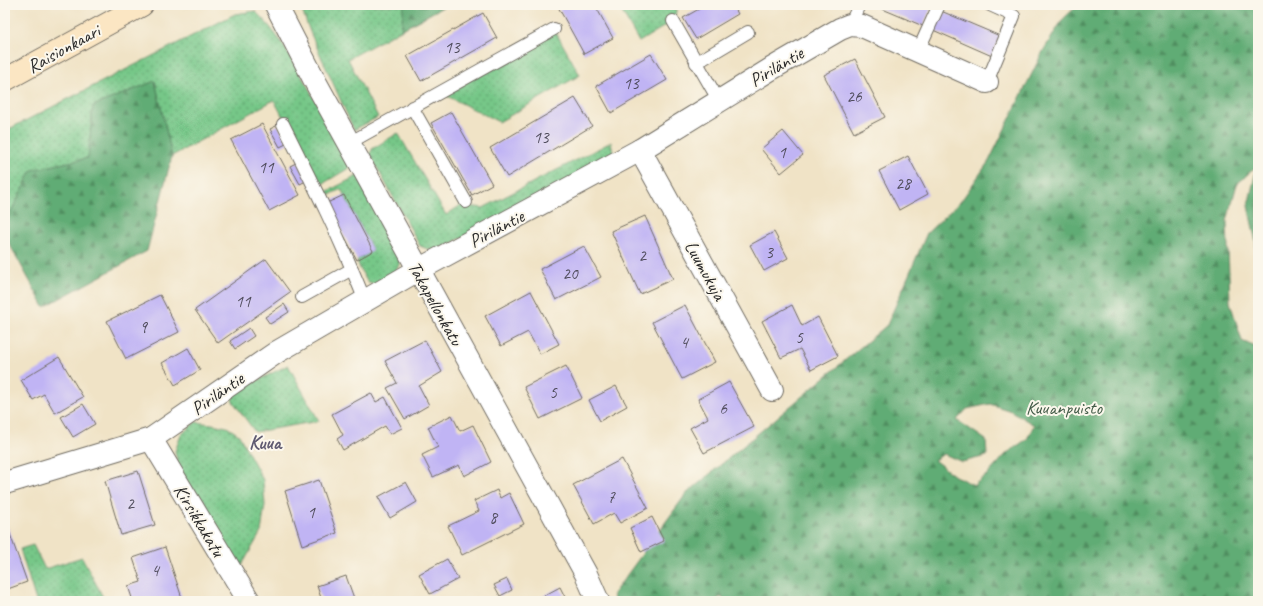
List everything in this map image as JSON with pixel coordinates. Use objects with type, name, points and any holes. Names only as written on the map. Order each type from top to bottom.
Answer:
[{"type":"main road","name":"Raisionkaari","points":[[5,80],[142,5]]},
{"type":"street","name":"Takapellonkatu","points":[[276,5],[316,83],[582,567],[598,601]]},
{"type":"street","points":[[850,25],[862,26],[987,82]]},
{"type":"street","name":"Piriläntie","points":[[5,484],[151,440],[277,352],[418,270],[640,150],[778,65],[840,29],[850,25]]},
{"type":"street","name":"Luumukuja","points":[[640,150],[772,390]]},
{"type":"street","name":"Kirsikkakatu","points":[[151,440],[249,601]]},
{"type":"lane","points":[[850,25],[859,5]]},
{"type":"lane","points":[[918,51],[939,5]]},
{"type":"lane","points":[[987,82],[1014,16],[990,5]]},
{"type":"lane","points":[[673,21],[719,101]]},
{"type":"lane","points":[[349,143],[554,30]]},
{"type":"lane","points":[[696,63],[748,32]]},
{"type":"lane","points":[[412,108],[466,202]]},
{"type":"lane","points":[[283,124],[319,196],[365,301]]},
{"type":"lane","points":[[302,297],[352,269]]},
{"type":"green space","points":[[300,5],[446,5],[348,59],[378,117],[354,130],[310,32]]},
{"type":"green space","points":[[404,5],[446,5],[401,30]]},
{"type":"green space","points":[[618,5],[678,5],[673,21],[639,42]]},
{"type":"green space","name":"Kuuanpuisto","points":[[1078,5],[1258,5],[1258,262],[1255,238],[1248,206],[1257,166],[1237,184],[1227,221],[1230,302],[1242,341],[1258,348],[1258,601],[724,601],[722,597],[713,601],[614,601],[613,594],[686,494],[887,325],[927,233],[961,201],[989,161],[1043,51],[1063,19]],"holes":[[[990,404],[1011,411],[1034,425],[1027,439],[1007,453],[989,473],[974,485],[955,476],[934,460],[944,454],[962,462],[987,456],[986,440],[957,420],[967,409]]]},
{"type":"green space","points":[[255,11],[274,32],[288,53],[350,163],[349,168],[319,186],[274,100],[172,156],[155,81],[93,106],[88,158],[32,170],[5,224],[5,131],[235,14]]},
{"type":"green space","points":[[554,29],[580,75],[499,122],[439,92]]},
{"type":"green space","points":[[155,81],[172,156],[147,251],[44,307],[5,236],[5,224],[32,170],[88,158],[93,106]]},
{"type":"green space","points":[[398,133],[446,215],[461,205],[483,208],[611,142],[614,156],[435,252],[420,246],[370,155],[372,149]]},
{"type":"green space","points":[[359,175],[398,246],[400,262],[395,274],[378,285],[368,283],[360,269],[357,260],[373,251],[341,189],[326,197],[324,193]]},
{"type":"green space","points":[[288,365],[319,421],[255,432],[232,400],[235,392]]},
{"type":"green space","points":[[195,422],[227,427],[239,435],[263,480],[265,505],[261,532],[238,572],[178,467],[175,451],[181,435]]},
{"type":"green space","points":[[33,545],[45,569],[82,557],[105,601],[36,601],[20,549]]},
{"type":"building","points":[[557,5],[595,5],[613,38],[584,54]]},
{"type":"building","points":[[706,5],[733,5],[738,14],[696,39],[683,18]]},
{"type":"building","points":[[873,5],[924,5],[931,8],[923,26]]},
{"type":"building","points":[[941,11],[1000,36],[992,56],[933,30]]},
{"type":"building","points":[[483,13],[497,38],[421,81],[407,56]]},
{"type":"building","points":[[651,54],[667,80],[611,113],[596,86]]},
{"type":"building","points":[[855,59],[885,117],[854,133],[824,75]]},
{"type":"building","points":[[575,98],[592,126],[507,177],[490,148]]},
{"type":"building","points":[[451,112],[492,184],[472,195],[431,123]]},
{"type":"building","points":[[262,124],[300,195],[269,211],[231,140]]},
{"type":"building","points":[[278,125],[288,143],[280,147],[270,129]]},
{"type":"building","points":[[783,131],[803,155],[781,173],[761,149]]},
{"type":"building","points":[[908,156],[928,194],[899,210],[879,171]]},
{"type":"building","points":[[298,162],[308,180],[300,184],[290,166]]},
{"type":"building","points":[[344,195],[373,251],[357,260],[327,203]]},
{"type":"building","points":[[645,216],[673,279],[640,294],[611,231]]},
{"type":"building","points":[[774,232],[788,258],[764,271],[750,245]]},
{"type":"building","points":[[584,246],[601,277],[556,300],[540,269]]},
{"type":"building","points":[[266,259],[290,292],[218,343],[195,310]]},
{"type":"building","points":[[531,291],[559,344],[540,354],[528,332],[501,346],[485,316]]},
{"type":"building","points":[[160,295],[179,332],[126,359],[107,321]]},
{"type":"building","points":[[284,304],[289,312],[270,324],[265,317]]},
{"type":"building","points":[[685,305],[715,362],[682,379],[652,322]]},
{"type":"building","points":[[792,305],[802,326],[818,317],[838,356],[811,370],[800,349],[781,358],[762,321]]},
{"type":"building","points":[[249,328],[254,336],[235,349],[230,341]]},
{"type":"building","points":[[425,340],[442,372],[419,386],[429,405],[405,419],[387,388],[397,383],[385,361]]},
{"type":"building","points":[[188,348],[200,370],[175,385],[162,363]]},
{"type":"building","points":[[59,357],[83,397],[55,413],[44,394],[33,400],[21,380]]},
{"type":"building","points":[[566,366],[582,398],[540,419],[524,387]]},
{"type":"building","points":[[729,382],[754,427],[704,453],[690,428],[708,418],[698,399]]},
{"type":"building","points":[[616,386],[627,406],[600,421],[589,400]]},
{"type":"building","points":[[371,393],[376,402],[385,397],[402,428],[390,434],[385,426],[343,450],[337,439],[343,435],[332,414]]},
{"type":"building","points":[[83,404],[95,424],[73,437],[61,417]]},
{"type":"building","points":[[452,415],[460,431],[473,425],[491,462],[464,476],[459,465],[433,477],[422,455],[438,447],[428,427]]},
{"type":"building","points":[[622,459],[648,508],[620,523],[614,513],[594,524],[573,485]]},
{"type":"building","points":[[138,471],[155,525],[121,535],[105,481]]},
{"type":"building","points":[[319,480],[337,533],[302,545],[285,491]]},
{"type":"building","points":[[406,482],[417,502],[390,518],[378,497]]},
{"type":"building","points":[[497,490],[500,498],[509,493],[524,524],[462,555],[448,526],[479,511],[474,501]]},
{"type":"building","points":[[652,517],[664,541],[641,552],[630,528]]},
{"type":"building","points":[[5,520],[27,582],[5,590]]},
{"type":"building","points":[[165,547],[182,598],[172,601],[133,601],[128,586],[141,582],[133,558]]},
{"type":"building","points":[[447,559],[458,579],[430,594],[419,574]]},
{"type":"building","points":[[346,576],[355,601],[322,601],[317,586]]},
{"type":"building","points":[[507,579],[512,590],[500,596],[494,585]]},
{"type":"building","points":[[560,587],[567,601],[534,601]]},
{"type":"district","name":"Kuua","points":[[265,442]]}]
